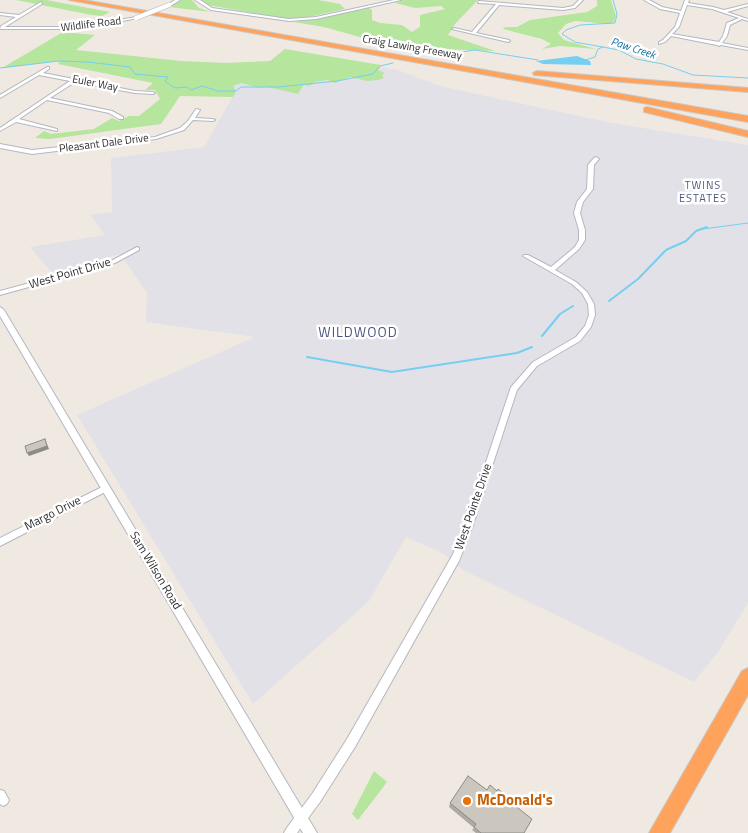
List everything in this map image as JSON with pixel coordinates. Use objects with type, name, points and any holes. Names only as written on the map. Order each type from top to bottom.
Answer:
[{"type":"highway","name":"Craig Lawing Freeway","points":[[72,0],[748,119]]},
{"type":"highway","name":"Craig Lawing Freeway","points":[[106,0],[748,111]]},
{"type":"highway","points":[[219,26],[374,58],[748,125]]},
{"type":"highway","points":[[477,64],[583,78],[748,90]]},
{"type":"highway","points":[[571,94],[713,124],[748,134]]},
{"type":"highway","points":[[659,833],[748,678]]},
{"type":"street","name":"Wildlife Road","points":[[0,28],[80,28],[136,18],[169,6],[178,0]]},
{"type":"street","points":[[197,0],[211,9],[289,20],[316,18],[399,0]]},
{"type":"street","points":[[479,2],[563,9],[574,7],[581,0]]},
{"type":"street","points":[[646,0],[660,8],[682,12]]},
{"type":"street","points":[[660,43],[677,27],[686,2],[748,20]]},
{"type":"street","points":[[0,28],[41,3]]},
{"type":"street","points":[[473,33],[498,4]]},
{"type":"street","points":[[725,12],[748,5]]},
{"type":"street","points":[[0,14],[19,16]]},
{"type":"street","points":[[718,45],[725,36],[728,24],[742,18]]},
{"type":"street","points":[[454,29],[508,41]]},
{"type":"street","points":[[670,35],[748,49]]},
{"type":"street","points":[[0,97],[46,68]]},
{"type":"street","name":"Euler Way","points":[[38,73],[136,92],[152,93]]},
{"type":"street","points":[[0,130],[74,80]]},
{"type":"street","points":[[47,99],[110,112],[121,118]]},
{"type":"street","name":"Pleasant Dale Drive","points":[[0,146],[32,152],[168,135],[182,128],[193,119],[198,110]]},
{"type":"street","points":[[193,119],[213,120]]},
{"type":"street","points":[[15,120],[55,130]]},
{"type":"street","points":[[99,154],[100,145]]},
{"type":"street","points":[[551,270],[577,248],[582,240],[582,230],[576,213],[580,202],[590,189],[591,165],[596,159]]},
{"type":"street","name":"West Point Drive","points":[[0,293],[113,262],[137,249]]},
{"type":"street","name":"West Pointe Drive","points":[[290,833],[302,820],[351,743],[456,558],[468,528],[514,388],[534,364],[578,339],[588,326],[592,315],[591,307],[584,292],[526,256]]},
{"type":"street","name":"Sam Wilson Road","points":[[0,310],[310,833]]},
{"type":"street","name":"Margo Drive","points":[[0,542],[106,488]]},
{"type":"shaded area","points":[[379,67],[398,70],[437,85],[612,123],[748,145],[748,603],[718,652],[694,682],[463,570],[442,553],[406,537],[369,601],[253,704],[77,415],[255,337],[146,322],[147,293],[120,254],[52,273],[30,247],[105,235],[90,215],[112,212],[111,158],[204,147],[236,91],[232,86],[241,83],[298,94],[305,85],[310,86],[315,82],[327,80],[335,83],[350,77],[368,81],[384,77],[382,75],[385,73],[378,70]]},
{"type":"green space","points":[[16,0],[46,0],[110,12],[102,16],[92,15]]},
{"type":"green space","points":[[179,0],[192,0],[199,8],[211,12],[169,7]]},
{"type":"green space","points":[[202,0],[318,0],[340,4],[345,9],[304,18],[281,18],[207,5]]},
{"type":"green space","points":[[403,0],[478,0],[455,24],[448,35],[495,51],[435,49],[367,39],[324,27],[294,22],[369,8],[372,10],[372,20],[380,23],[402,25],[412,32],[420,27],[420,15],[445,9],[441,6],[415,8],[395,3]]},
{"type":"green space","points":[[597,0],[611,0],[616,16],[614,22],[609,24],[575,21],[566,24],[558,33],[564,40],[596,49],[560,46],[542,49],[551,44],[542,39],[503,29],[505,27],[517,27],[530,20],[587,12],[597,6]]},
{"type":"green space","points":[[63,32],[95,35],[76,50],[181,61],[226,63],[270,61],[285,49],[381,65],[378,70],[385,73],[382,75],[384,78],[378,80],[367,81],[350,77],[335,83],[327,80],[315,82],[310,86],[304,85],[298,94],[241,83],[233,86],[236,91],[233,97],[180,96],[161,124],[50,139],[35,138],[44,131],[51,134],[94,129],[112,118],[119,121],[129,116],[139,116],[160,99],[155,90],[145,90],[153,83],[58,64],[60,61],[2,68]]},
{"type":"green space","points":[[374,771],[387,782],[358,820],[352,814]]},
{"type":"water","points":[[577,56],[590,61],[591,65],[543,64],[536,61]]},
{"type":"building","points":[[45,439],[47,446],[27,453],[25,446]]},
{"type":"building","points":[[468,776],[487,790],[490,785],[497,791],[498,789],[511,799],[509,801],[532,819],[524,833],[481,833],[474,827],[476,824],[450,803]]},
{"type":"waterway","name":"Paw Creek","points":[[603,47],[575,42],[562,34],[566,30],[580,25],[615,23],[617,14],[613,0]]},
{"type":"waterway","points":[[585,60],[595,57],[598,49],[603,47]]},
{"type":"waterway","name":"Paw Creek","points":[[603,47],[619,50],[636,59],[663,64],[693,75],[748,78]]},
{"type":"waterway","points":[[448,54],[475,50],[538,60]]},
{"type":"waterway","points":[[0,68],[59,61],[88,62],[130,67],[135,74],[168,77],[165,81],[175,88],[187,87],[191,90],[202,86],[218,91],[236,91],[241,87],[278,87],[337,81],[373,74],[380,66],[393,63]]},
{"type":"waterway","points":[[703,229],[748,223]]},
{"type":"waterway","points":[[609,301],[638,279],[666,250],[686,241],[696,231],[707,227]]},
{"type":"waterway","points":[[542,336],[560,314],[573,306]]},
{"type":"waterway","points":[[307,357],[392,372],[517,353],[532,347]]},
{"type":"place","name":"McDonald's","points":[[467,801]]},
{"type":"district","name":"TWINS ESTATES","points":[[703,192]]},
{"type":"district","name":"WILDWOOD","points":[[358,334]]}]
